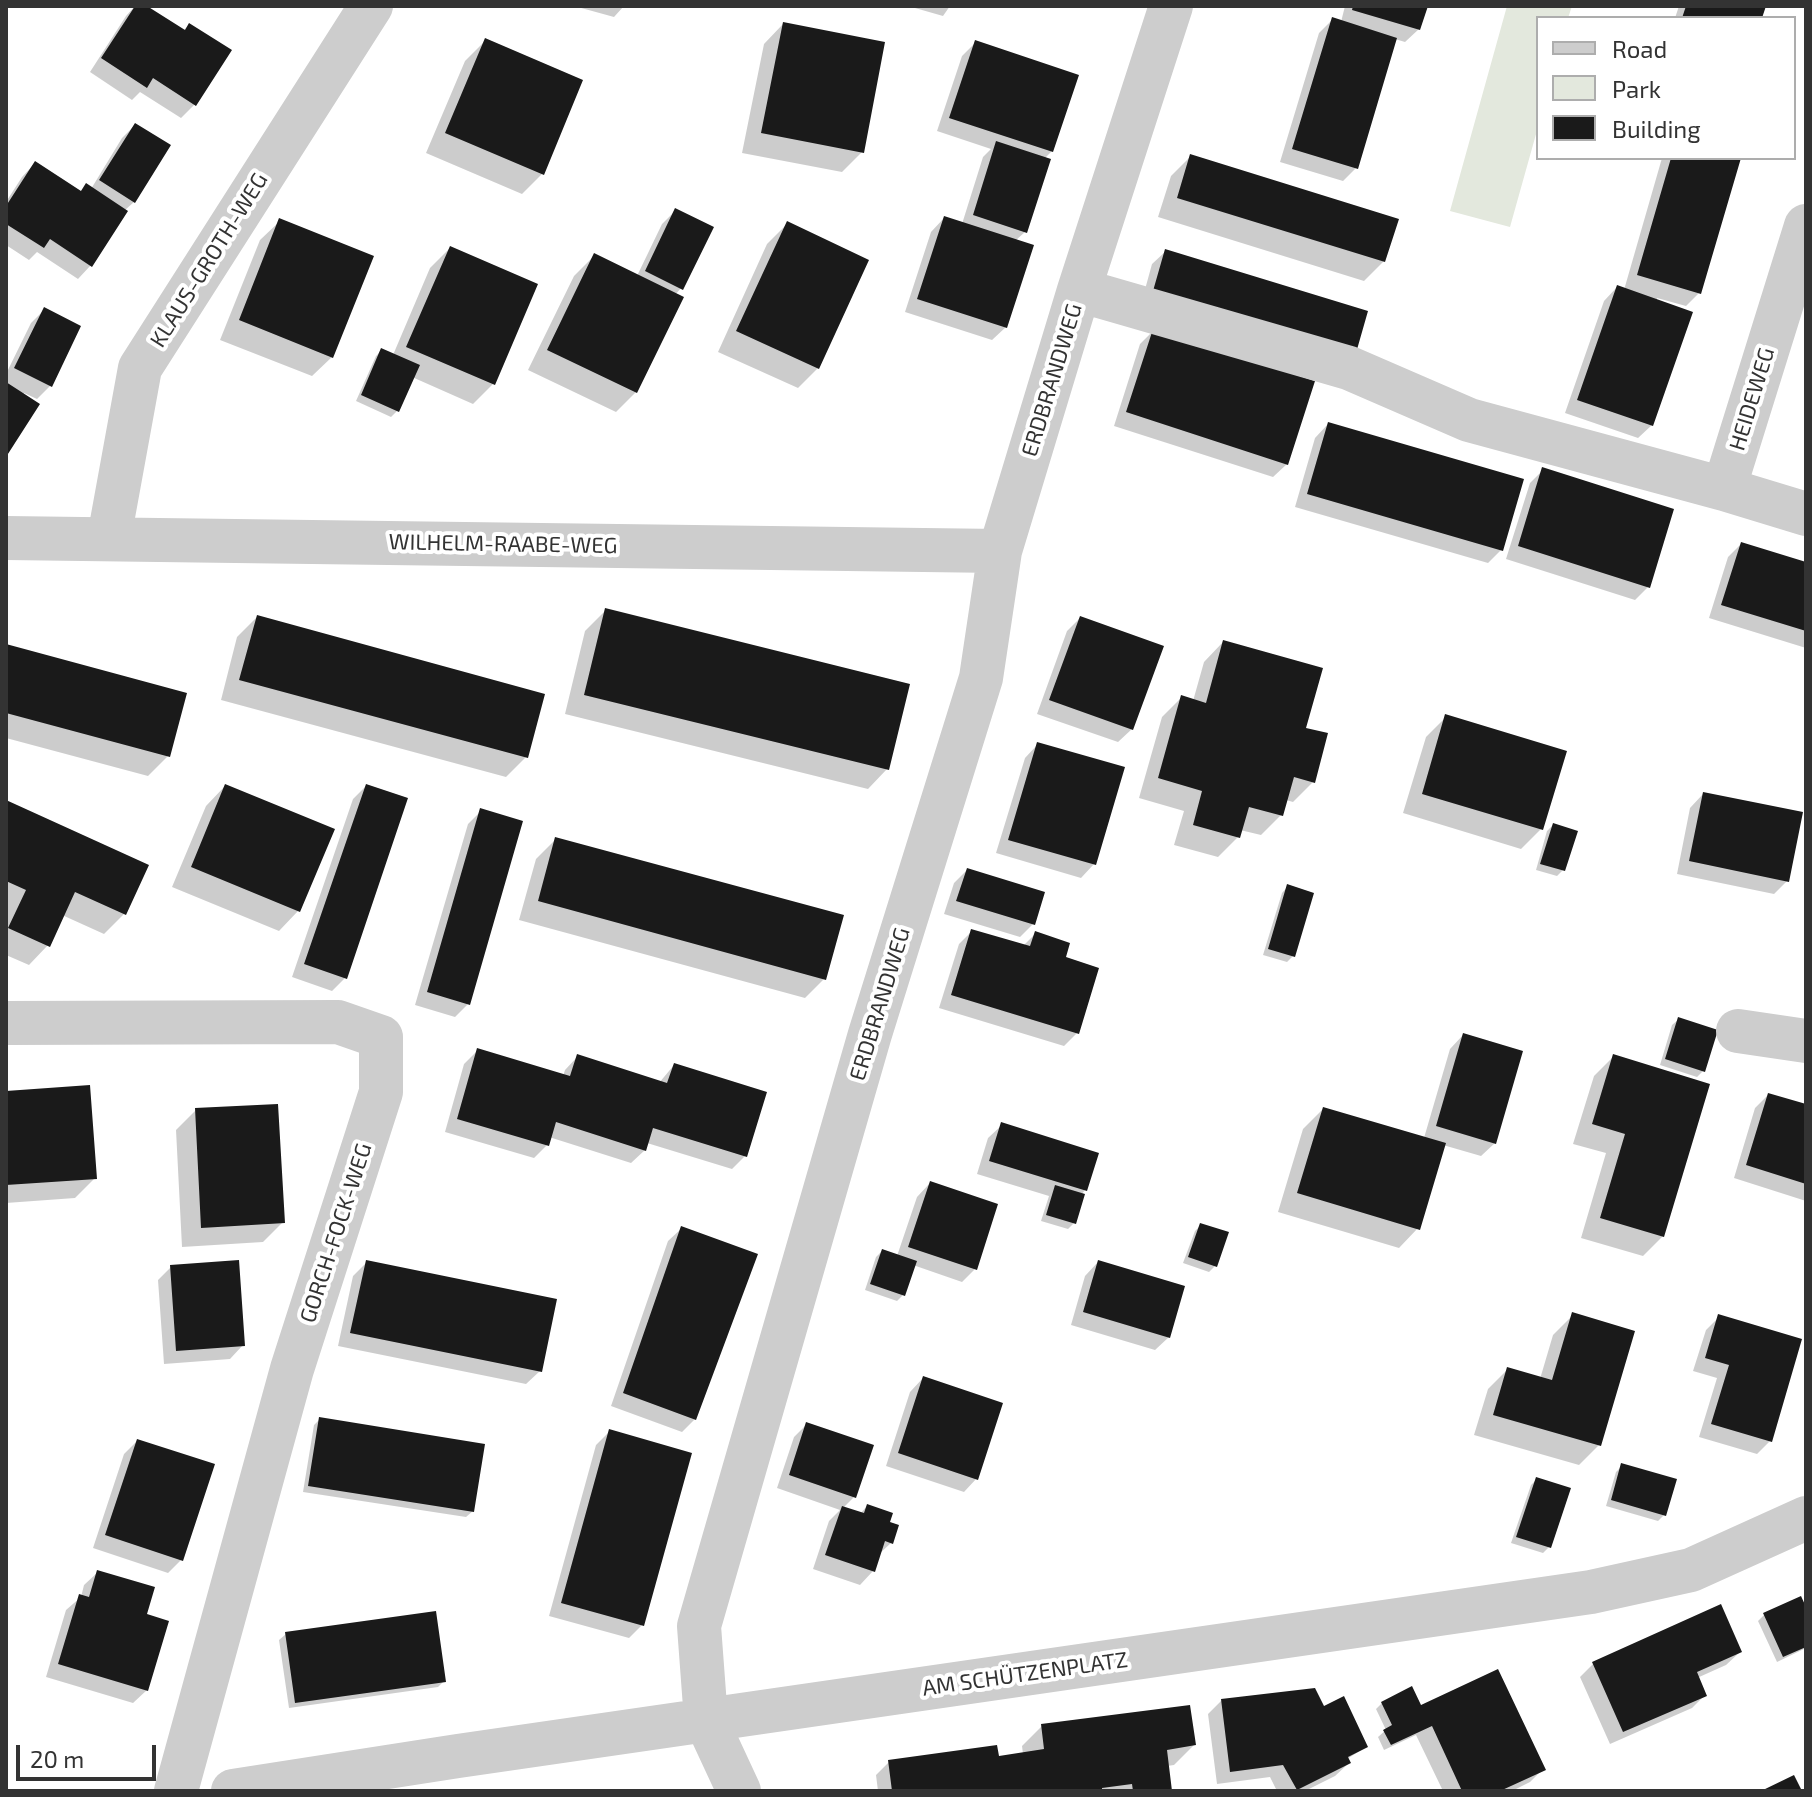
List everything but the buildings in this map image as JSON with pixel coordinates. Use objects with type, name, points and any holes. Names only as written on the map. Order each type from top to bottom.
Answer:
[{"type":"street","name":"KLAUS-GROTH-WEG","points":[[109,538],[140,368],[371,6]]},
{"type":"street","name":"ERDBRANDWEG","points":[[706,1720],[699,1626],[870,1034],[981,678],[1000,551],[1079,290],[1171,6]]},
{"type":"street","name":"HEIDEWEG","points":[[1724,489],[1806,226]]},
{"type":"street","name":"ERDBRANDWEG","points":[[1079,290],[1349,368],[1469,420],[1724,489]]},
{"type":"street","points":[[1724,489],[1806,514]]},
{"type":"street","name":"WILHELM-RAABE-WEG","points":[[6,538],[1000,551]]},
{"type":"street","name":"GORCH-FOCK-WEG","points":[[6,1023],[338,1022],[381,1037],[381,1092],[292,1369],[176,1791]]},
{"type":"street","points":[[1738,1031],[1806,1041]]},
{"type":"street","name":"AM SCHÜTZENPLATZ","points":[[233,1791],[1591,1592],[1691,1570],[1806,1518]]},
{"type":"street","points":[[706,1720],[739,1791]]},
{"type":"green space","points":[[1507,6],[1572,6],[1569,16],[1536,16],[1536,134],[1510,227],[1450,211]]}]
